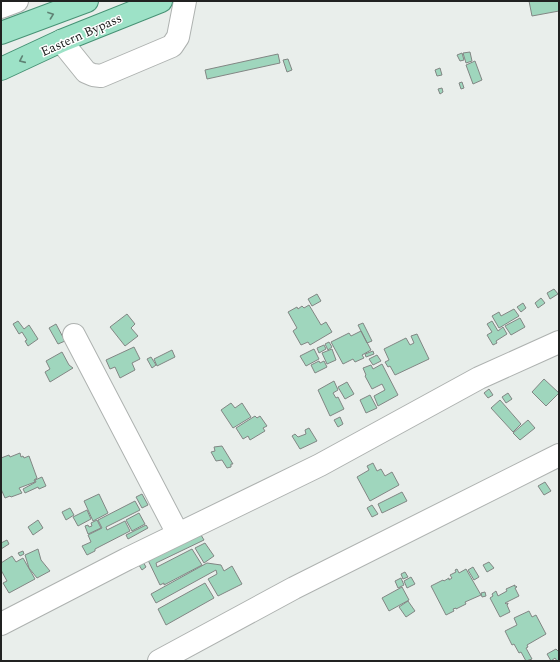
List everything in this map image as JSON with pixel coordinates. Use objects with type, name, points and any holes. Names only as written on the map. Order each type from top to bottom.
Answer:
[{"type":"main road","name":"Eastern Bypass","points":[[1,69],[60,41],[161,1]]},
{"type":"main road","points":[[1,33],[84,2]]},
{"type":"street","points":[[1,7],[17,1]]},
{"type":"street","points":[[60,41],[86,72],[101,76],[172,46],[178,37],[185,1]]},
{"type":"street","points":[[74,335],[178,534]]},
{"type":"street","points":[[1,624],[178,534],[320,465],[479,378],[559,342]]},
{"type":"street","points":[[159,661],[294,588],[559,455]]},
{"type":"building","points":[[529,1],[559,1],[559,11],[532,16]]},
{"type":"building","points":[[470,52],[472,61],[466,63],[463,53]]},
{"type":"building","points":[[462,53],[464,60],[460,61],[457,55]]},
{"type":"building","points":[[278,54],[280,63],[207,79],[205,70]]},
{"type":"building","points":[[288,59],[292,70],[287,72],[283,60]]},
{"type":"building","points":[[475,61],[482,80],[473,84],[466,65]]},
{"type":"building","points":[[440,68],[442,75],[437,76],[435,70]]},
{"type":"building","points":[[462,82],[464,88],[461,89],[459,83]]},
{"type":"building","points":[[442,88],[443,92],[440,94],[438,89]]},
{"type":"building","points":[[554,289],[558,294],[550,299],[547,293]]},
{"type":"building","points":[[317,294],[321,301],[312,306],[308,299]]},
{"type":"building","points":[[541,298],[545,303],[538,308],[535,303]]},
{"type":"building","points":[[523,303],[526,308],[521,312],[517,307]]},
{"type":"building","points":[[309,305],[321,325],[326,322],[332,332],[310,345],[308,342],[301,345],[293,331],[297,328],[288,312],[297,307],[298,309],[302,306],[304,308]]},
{"type":"building","points":[[514,309],[519,316],[499,328],[492,316],[499,312],[501,316]]},
{"type":"building","points":[[127,314],[135,324],[131,328],[138,336],[125,346],[110,327]]},
{"type":"building","points":[[520,318],[525,327],[511,335],[505,326]]},
{"type":"building","points":[[18,321],[24,329],[29,325],[38,339],[28,346],[25,341],[27,340],[22,332],[19,334],[13,324]]},
{"type":"building","points":[[492,321],[498,331],[503,327],[507,334],[496,341],[497,343],[493,345],[487,335],[492,332],[487,324]]},
{"type":"building","points":[[363,323],[372,341],[367,343],[358,325]]},
{"type":"building","points":[[56,324],[65,341],[58,344],[49,328]]},
{"type":"building","points":[[361,331],[371,350],[362,355],[364,358],[355,362],[353,359],[343,364],[331,342],[349,333],[351,336]]},
{"type":"building","points":[[417,334],[429,359],[395,375],[390,366],[388,367],[385,362],[389,360],[384,349],[406,338],[410,345],[414,343],[411,336]]},
{"type":"building","points":[[329,342],[332,347],[328,350],[325,344]]},
{"type":"building","points":[[324,345],[326,349],[319,353],[317,348]]},
{"type":"building","points":[[134,347],[140,359],[132,363],[135,370],[120,378],[115,367],[110,369],[106,360]]},
{"type":"building","points":[[314,349],[319,359],[306,366],[300,356]]},
{"type":"building","points":[[332,349],[336,360],[327,364],[322,353]]},
{"type":"building","points":[[172,350],[175,357],[157,366],[154,359]]},
{"type":"building","points":[[373,351],[374,354],[366,357],[365,354]]},
{"type":"building","points":[[62,352],[69,365],[73,368],[50,382],[45,372],[50,369],[46,361]]},
{"type":"building","points":[[377,355],[381,361],[373,365],[369,359]]},
{"type":"building","points":[[151,357],[156,365],[152,368],[147,359]]},
{"type":"building","points":[[319,361],[320,363],[324,361],[327,367],[315,373],[311,365]]},
{"type":"building","points":[[382,364],[398,395],[378,406],[374,396],[385,390],[382,384],[372,389],[365,376],[366,375],[363,368],[371,365],[373,369]]},
{"type":"building","points":[[544,379],[559,393],[546,406],[532,392]]},
{"type":"building","points":[[334,381],[338,390],[333,393],[336,398],[338,397],[344,409],[330,416],[318,390]]},
{"type":"building","points":[[347,382],[354,394],[345,399],[338,387]]},
{"type":"building","points":[[489,389],[493,395],[488,398],[484,393]]},
{"type":"building","points":[[508,393],[512,399],[506,403],[502,397]]},
{"type":"building","points":[[370,395],[377,408],[366,413],[360,400]]},
{"type":"building","points":[[500,400],[521,424],[513,432],[491,408]]},
{"type":"building","points":[[231,403],[235,408],[242,403],[251,417],[233,428],[221,410]]},
{"type":"building","points":[[255,416],[257,418],[260,416],[267,426],[263,428],[265,431],[250,440],[248,436],[243,439],[236,428]]},
{"type":"building","points":[[340,417],[343,424],[338,427],[334,420]]},
{"type":"building","points":[[528,420],[535,428],[520,440],[513,433]]},
{"type":"building","points":[[309,428],[317,441],[300,449],[292,436],[295,434],[298,437],[306,434],[305,430]]},
{"type":"building","points":[[222,446],[233,464],[231,464],[231,467],[227,468],[222,460],[216,461],[211,452],[215,451],[214,447]]},
{"type":"building","points":[[20,453],[21,457],[23,456],[24,458],[29,456],[37,478],[34,480],[35,482],[19,488],[22,493],[5,498],[1,489],[1,458],[9,455],[10,457]]},
{"type":"building","points":[[373,463],[377,471],[381,469],[385,476],[392,472],[399,485],[370,501],[357,477],[369,470],[367,466]]},
{"type":"building","points":[[42,477],[46,486],[39,489],[38,487],[25,493],[23,489],[36,482],[35,480]]},
{"type":"building","points":[[545,482],[551,491],[544,495],[538,486]]},
{"type":"building","points":[[402,492],[407,501],[382,513],[378,504]]},
{"type":"building","points":[[99,494],[108,513],[93,521],[84,501]]},
{"type":"building","points":[[142,494],[148,505],[142,508],[136,497]]},
{"type":"building","points":[[135,501],[140,510],[106,527],[107,530],[125,521],[130,531],[95,549],[95,551],[87,555],[82,546],[91,542],[88,535],[102,528],[98,520]]},
{"type":"building","points":[[372,505],[378,514],[372,517],[367,508]]},
{"type":"building","points":[[70,508],[74,515],[66,520],[62,512]]},
{"type":"building","points":[[87,510],[91,519],[78,526],[73,517]]},
{"type":"building","points":[[139,513],[145,524],[132,531],[126,520]]},
{"type":"building","points":[[38,520],[43,528],[33,535],[28,527]]},
{"type":"building","points":[[97,520],[101,528],[88,534],[85,526],[92,526],[91,523]]},
{"type":"building","points":[[146,525],[148,528],[128,539],[126,535]]},
{"type":"building","points":[[198,530],[204,540],[156,563],[157,567],[192,549],[202,565],[164,585],[164,583],[160,585],[147,558]]},
{"type":"building","points":[[7,540],[9,544],[1,549],[1,543]]},
{"type":"building","points":[[205,543],[214,556],[204,563],[195,548]]},
{"type":"building","points":[[38,549],[41,560],[50,571],[37,578],[29,568],[25,555]]},
{"type":"building","points":[[23,551],[24,554],[20,556],[18,553]]},
{"type":"building","points":[[12,556],[16,562],[23,558],[35,579],[9,593],[3,583],[7,581],[1,570],[1,563]]},
{"type":"building","points":[[142,560],[146,567],[142,570],[137,562]]},
{"type":"building","points":[[489,562],[494,568],[487,572],[483,565]]},
{"type":"building","points":[[207,563],[221,565],[224,571],[232,566],[242,584],[218,596],[208,579],[217,574],[216,570],[156,603],[151,594]]},
{"type":"building","points":[[473,567],[479,577],[474,580],[468,570]]},
{"type":"building","points":[[457,569],[459,573],[466,569],[481,595],[465,602],[466,604],[453,609],[454,611],[446,615],[431,586],[449,578],[449,580],[452,578],[450,575],[456,572],[455,570]]},
{"type":"building","points":[[405,572],[408,577],[403,579],[401,574]]},
{"type":"building","points":[[411,577],[415,584],[407,588],[404,581]]},
{"type":"building","points":[[401,578],[404,585],[398,588],[395,581]]},
{"type":"building","points":[[205,583],[214,598],[166,625],[158,609]]},
{"type":"building","points":[[515,585],[514,586],[517,587],[515,588],[519,596],[505,603],[508,603],[507,605],[510,612],[500,617],[490,598],[496,591],[498,596],[507,591],[506,589]]},
{"type":"building","points":[[402,587],[409,600],[389,611],[382,598]]},
{"type":"building","points":[[485,592],[486,596],[482,597],[481,593]]},
{"type":"building","points":[[408,601],[415,611],[406,617],[399,607]]},
{"type":"building","points":[[529,611],[532,617],[536,615],[546,634],[527,645],[528,647],[526,648],[532,659],[526,661],[514,644],[512,645],[505,631],[517,625],[514,618]]},
{"type":"building","points":[[556,649],[559,651],[559,661],[555,658],[551,661],[547,654]]}]
